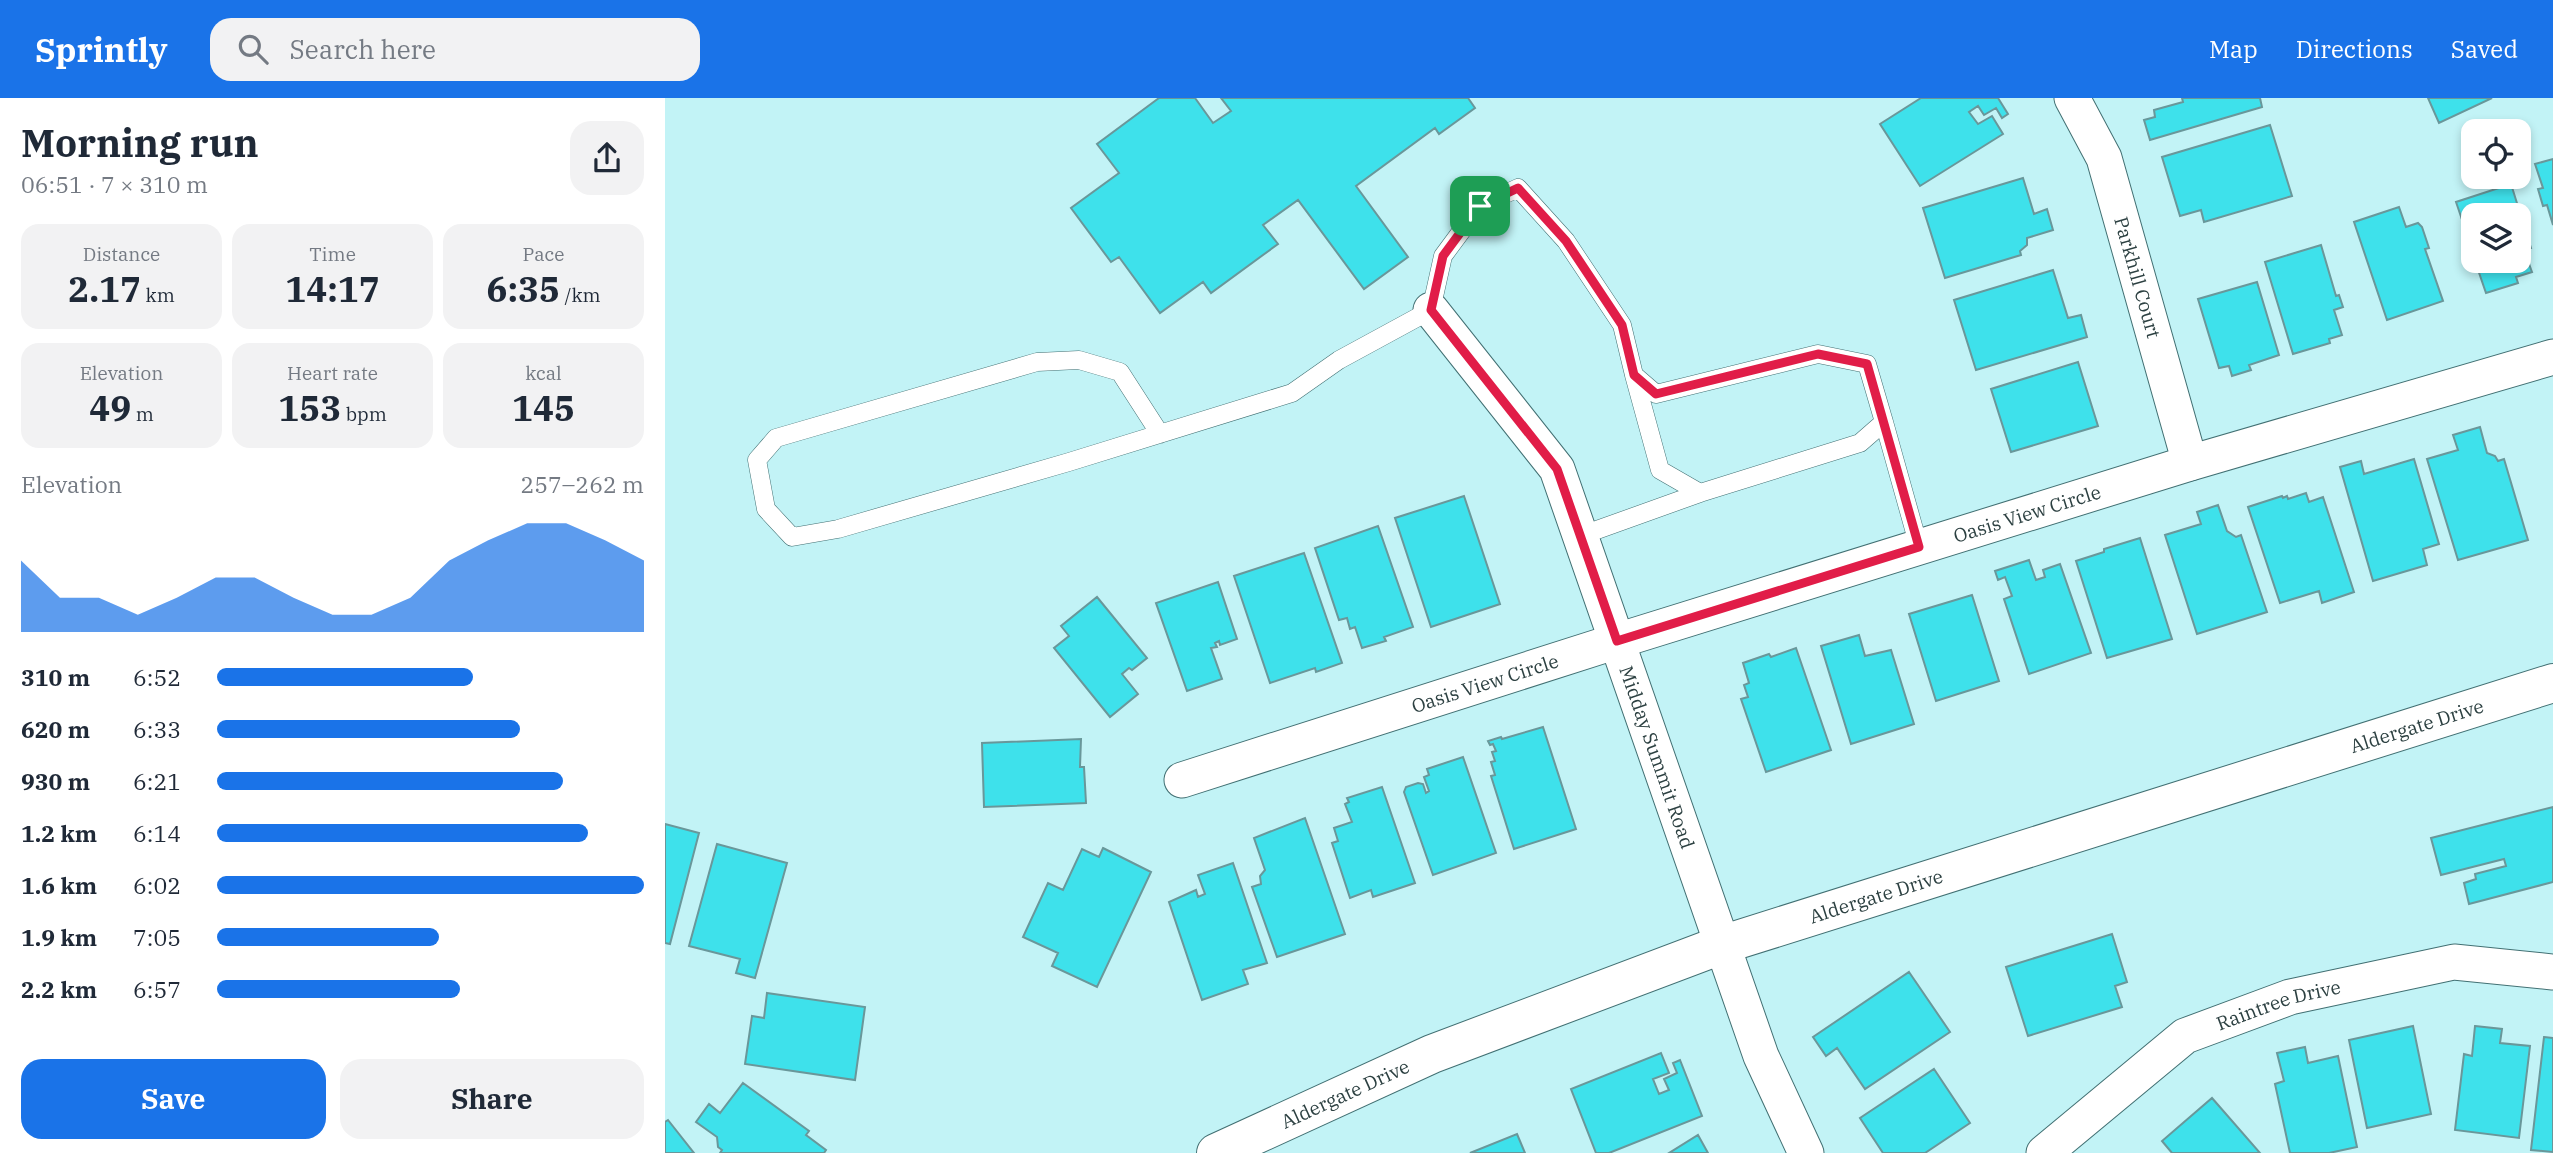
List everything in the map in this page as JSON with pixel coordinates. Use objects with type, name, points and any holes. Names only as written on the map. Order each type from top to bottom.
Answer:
[{"type":"street","name":"Parkhill Court","points":[[2072,98],[2103,158],[2189,463]]},
{"type":"street","name":"Midday Summit Road","points":[[1431,310],[1557,469],[1761,1056],[1806,1153]]},
{"type":"street","name":"Oasis View Circle","points":[[1182,780],[2189,463],[2553,357]]},
{"type":"street","name":"Aldergate Drive","points":[[1216,1153],[1432,1054],[1721,945],[2553,683]]},
{"type":"street","name":"Raintree Drive","points":[[2044,1153],[2185,1036],[2290,997],[2454,962],[2553,972]]},
{"type":"lane","points":[[1160,434],[1120,372],[1079,360],[1037,362],[776,438],[757,460],[767,509],[792,537],[838,529],[1160,434],[1292,393],[1339,360],[1431,310],[1443,256],[1480,206],[1518,188],[1566,241],[1622,325],[1660,470],[1700,493]]},
{"type":"lane","points":[[1634,375],[1656,394],[1818,354],[1867,364],[1919,547]]},
{"type":"lane","points":[[1580,536],[1700,493],[1860,443],[1884,422]]},
{"type":"building","points":[[1159,98],[1195,98],[1213,123],[1231,111],[1221,98],[1468,98],[1475,108],[1439,134],[1435,128],[1356,186],[1408,257],[1364,289],[1298,200],[1263,225],[1278,244],[1211,293],[1203,282],[1160,313],[1119,257],[1111,262],[1071,208],[1119,173],[1097,144]]},
{"type":"building","points":[[1921,98],[1998,98],[2008,114],[2002,118],[1996,108],[1984,115],[1978,106],[1969,112],[1978,124],[1992,116],[2003,134],[1920,186],[1880,124]]},
{"type":"building","points":[[2182,98],[2260,98],[2262,107],[2150,140],[2144,120],[2155,117],[2154,110],[2183,102]]},
{"type":"building","points":[[2428,98],[2492,98],[2439,123]]},
{"type":"building","points":[[2270,125],[2292,196],[2204,222],[2201,210],[2180,216],[2162,157]]},
{"type":"building","points":[[2553,159],[2553,225],[2547,205],[2543,206],[2538,189],[2543,188],[2535,164]]},
{"type":"building","points":[[2023,178],[2034,214],[2047,209],[2053,230],[2027,238],[2027,245],[2020,251],[2021,255],[1945,278],[1923,208]]},
{"type":"building","points":[[2496,189],[2513,189],[2517,203],[2461,203],[2461,217],[2456,202]]},
{"type":"building","points":[[2399,207],[2406,227],[2418,223],[2422,227],[2429,248],[2425,249],[2443,301],[2387,320],[2354,222]]},
{"type":"building","points":[[2321,245],[2336,296],[2339,295],[2343,307],[2334,310],[2342,335],[2329,339],[2330,343],[2293,354],[2265,262]]},
{"type":"building","points":[[2053,270],[2068,318],[2081,315],[2087,337],[1976,370],[1954,300]]},
{"type":"building","points":[[2479,273],[2529,273],[2516,277],[2518,283],[2486,293]]},
{"type":"building","points":[[2257,282],[2279,355],[2249,365],[2251,370],[2232,376],[2229,366],[2219,368],[2198,299]]},
{"type":"building","points":[[2078,362],[2098,426],[2011,452],[1991,389]]},
{"type":"building","points":[[2480,427],[2487,453],[2495,456],[2498,461],[2504,459],[2528,540],[2458,560],[2427,459],[2458,450],[2453,435]]},
{"type":"building","points":[[2414,459],[2439,544],[2423,549],[2427,565],[2373,581],[2340,467],[2361,461],[2364,474]]},
{"type":"building","points":[[2306,493],[2309,502],[2323,497],[2354,592],[2322,603],[2319,591],[2280,603],[2248,507],[2282,496],[2287,496],[2288,499]]},
{"type":"building","points":[[1464,496],[1500,604],[1431,627],[1395,518]]},
{"type":"building","points":[[2218,505],[2227,531],[2236,537],[2241,535],[2267,612],[2197,634],[2165,535],[2201,524],[2197,512]]},
{"type":"building","points":[[1378,526],[1413,627],[1384,637],[1386,641],[1362,648],[1355,627],[1350,629],[1347,618],[1339,620],[1315,548]]},
{"type":"building","points":[[2140,538],[2172,639],[2107,658],[2076,561]]},
{"type":"building","points":[[1304,553],[1342,663],[1316,672],[1315,668],[1270,683],[1234,576]]},
{"type":"building","points":[[2029,560],[2036,580],[2045,577],[2043,570],[2060,564],[2091,653],[2029,674],[2004,599],[2012,596],[2005,577],[1998,580],[1995,571]]},
{"type":"building","points":[[1218,582],[1237,639],[1220,645],[1219,641],[1215,643],[1217,647],[1211,648],[1222,679],[1187,691],[1156,603]]},
{"type":"building","points":[[1972,595],[1999,681],[1936,701],[1909,614]]},
{"type":"building","points":[[1097,597],[1147,658],[1122,674],[1138,694],[1110,717],[1054,648],[1069,636],[1061,626]]},
{"type":"building","points":[[1859,635],[1865,656],[1891,650],[1914,724],[1851,744],[1821,646]]},
{"type":"building","points":[[1796,648],[1831,750],[1766,772],[1741,699],[1748,697],[1744,685],[1749,683],[1743,663]]},
{"type":"building","points":[[1543,727],[1576,829],[1514,849],[1491,776],[1495,775],[1491,762],[1495,761],[1492,752],[1496,751],[1488,741]]},
{"type":"building","points":[[1081,739],[1080,767],[1084,767],[1086,803],[984,807],[982,743]]},
{"type":"building","points":[[1463,757],[1496,853],[1433,875],[1404,792],[1406,787],[1418,783],[1423,784],[1426,793],[1429,791],[1424,777],[1429,775],[1427,769]]},
{"type":"building","points":[[1382,787],[1415,883],[1373,897],[1371,890],[1350,898],[1332,843],[1338,841],[1334,828],[1352,822],[1345,804],[1349,802],[1347,798]]},
{"type":"building","points":[[2553,807],[2553,882],[2469,904],[2464,883],[2476,879],[2475,874],[2506,866],[2504,859],[2441,875],[2431,838]]},
{"type":"building","points":[[1305,818],[1345,934],[1277,957],[1252,887],[1261,884],[1260,876],[1265,870],[1254,838]]},
{"type":"building","points":[[665,824],[699,833],[670,944],[665,943]]},
{"type":"building","points":[[717,844],[787,863],[755,978],[736,973],[740,959],[689,946]]},
{"type":"building","points":[[1103,848],[1151,872],[1097,987],[1052,966],[1058,953],[1023,937],[1048,883],[1063,890],[1082,849],[1099,857]]},
{"type":"building","points":[[1233,863],[1267,963],[1243,970],[1248,984],[1202,1000],[1169,902],[1196,890],[1198,897],[1205,894],[1198,875]]},
{"type":"building","points":[[2112,934],[2127,982],[2115,986],[2122,1007],[2028,1036],[2006,967]]},
{"type":"building","points":[[1909,972],[1950,1032],[1865,1089],[1837,1048],[1826,1056],[1813,1037]]},
{"type":"building","points":[[767,993],[865,1007],[855,1080],[745,1064],[752,1016],[764,1018]]},
{"type":"building","points":[[2413,1026],[2431,1114],[2367,1128],[2349,1040]]},
{"type":"building","points":[[2475,1026],[2502,1029],[2500,1043],[2530,1046],[2519,1138],[2455,1130],[2464,1054],[2472,1056]]},
{"type":"building","points":[[2544,1037],[2553,1038],[2553,1152],[2531,1150]]},
{"type":"building","points":[[2305,1047],[2308,1063],[2338,1056],[2357,1147],[2329,1153],[2290,1153],[2275,1084],[2284,1081],[2277,1053]]},
{"type":"building","points":[[1661,1053],[1669,1073],[1653,1079],[1659,1094],[1669,1090],[1664,1079],[1677,1073],[1673,1063],[1680,1060],[1702,1116],[1609,1153],[1596,1153],[1571,1089]]},
{"type":"building","points":[[1934,1069],[1970,1123],[1925,1153],[1883,1153],[1860,1118]]},
{"type":"building","points":[[743,1083],[809,1131],[806,1135],[826,1150],[824,1153],[720,1153],[722,1150],[718,1147],[717,1137],[696,1122],[709,1104],[720,1113]]},
{"type":"building","points":[[2212,1098],[2260,1153],[2172,1153],[2162,1141]]},
{"type":"building","points":[[668,1120],[694,1153],[665,1153],[665,1122]]},
{"type":"building","points":[[1517,1134],[1525,1153],[1470,1153]]},
{"type":"building","points":[[1698,1135],[1708,1153],[1669,1153]]},
{"type":"route","points":[[1518,188],[1566,241],[1622,325],[1634,375],[1656,394],[1818,354],[1867,364],[1919,547],[1617,641],[1557,469],[1431,310],[1443,256],[1480,206],[1518,188]]}]
